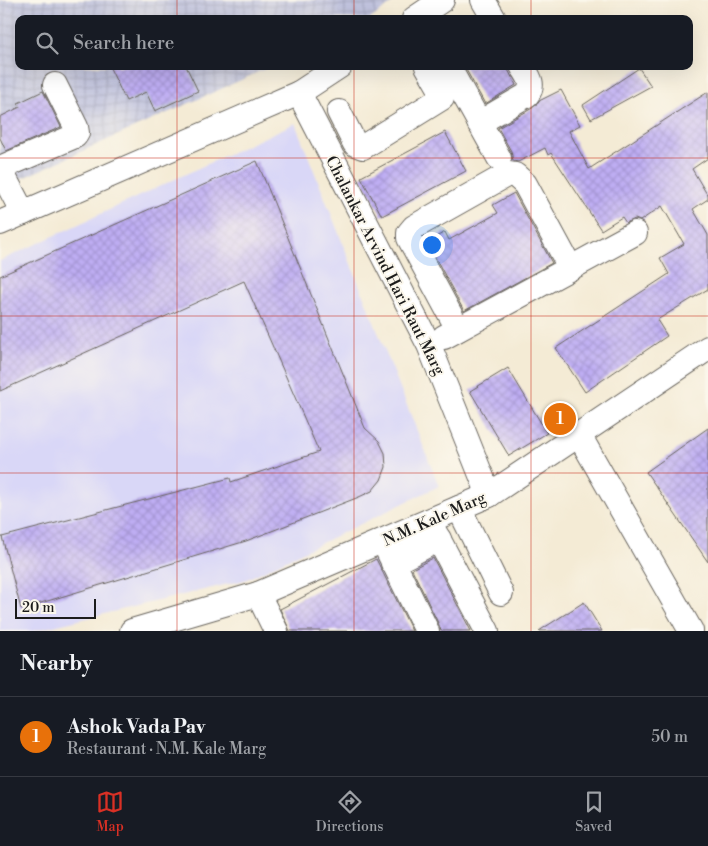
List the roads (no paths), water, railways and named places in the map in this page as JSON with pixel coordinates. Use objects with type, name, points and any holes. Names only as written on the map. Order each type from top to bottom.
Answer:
[{"type":"street","points":[[422,15],[442,0]]},
{"type":"street","points":[[483,0],[492,15]]},
{"type":"street","points":[[0,223],[299,93],[334,70]]},
{"type":"street","points":[[339,112],[355,144],[363,147],[442,98],[442,92],[429,70]]},
{"type":"street","points":[[450,70],[499,158]]},
{"type":"street","points":[[479,122],[527,95],[532,83],[524,70]]},
{"type":"street","points":[[23,213],[0,169],[75,136],[77,133],[76,127],[55,85]]},
{"type":"street","name":"Chalankar Arvind Hari Raut Marg","points":[[299,93],[429,345],[489,495]]},
{"type":"street","points":[[458,329],[409,238],[409,234],[414,227],[508,174],[515,175],[525,184],[570,267]]},
{"type":"street","points":[[429,345],[635,233]]},
{"type":"street","name":"N.M. Kale Marg","points":[[132,631],[258,594],[382,541],[434,530],[459,508],[489,495],[708,348]]},
{"type":"street","points":[[579,435],[691,631]]},
{"type":"street","points":[[459,508],[500,593]]},
{"type":"street","points":[[393,563],[434,530],[486,631]]},
{"type":"street","points":[[382,541],[427,631]]},
{"type":"street","points":[[258,594],[276,631]]},
{"type":"place","name":"Ashok Vada Pav","points":[[560,419]]}]
